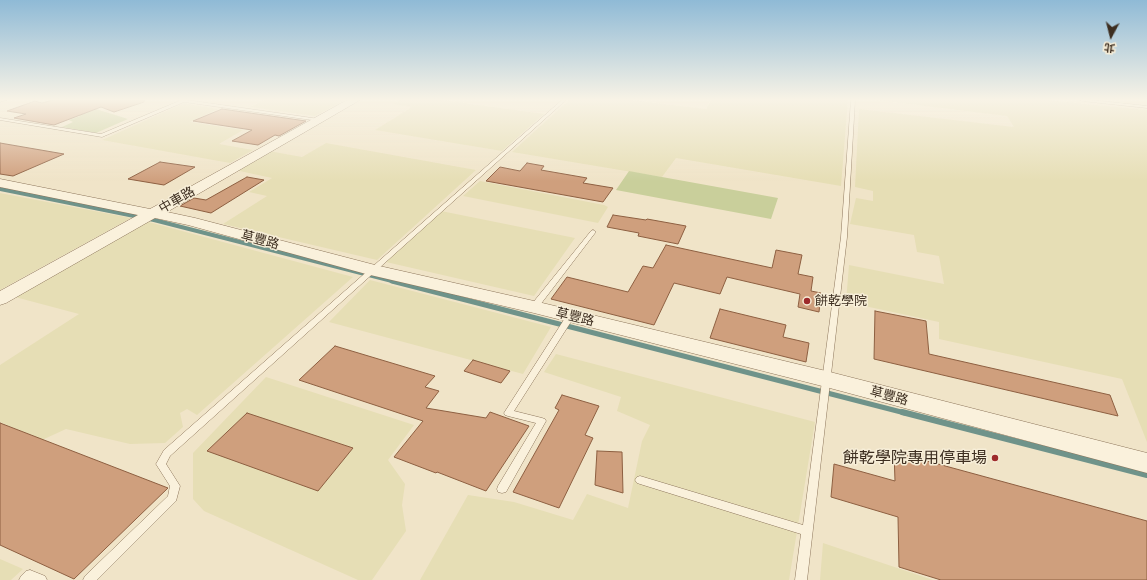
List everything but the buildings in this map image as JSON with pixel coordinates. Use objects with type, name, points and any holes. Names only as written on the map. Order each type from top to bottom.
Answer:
[{"type":"street","name":"中車路","points":[[0,299],[305,127]]},
{"type":"street","name":"草豐路","points":[[0,183],[190,221],[372,270],[534,307],[826,379],[1147,463]]},
{"type":"lane","points":[[48,127],[102,136],[123,127]]},
{"type":"lane","points":[[89,580],[172,498],[175,486],[161,464],[167,453],[533,127]]},
{"type":"lane","points":[[801,580],[844,237],[852,127]]},
{"type":"lane","points":[[534,307],[593,232]]},
{"type":"lane","points":[[502,489],[542,421],[508,413],[570,316]]},
{"type":"lane","points":[[640,480],[806,531]]},
{"type":"lane","points":[[25,580],[30,575],[41,580]]},
{"type":"shaded area","points":[[131,127],[224,127],[243,130],[219,144],[253,150],[230,163],[102,140]]},
{"type":"shaded area","points":[[380,127],[529,127],[502,151],[375,130]]},
{"type":"shaded area","points":[[539,127],[846,127],[841,186],[676,158],[662,177],[512,152]]},
{"type":"shaded area","points":[[858,127],[1147,127],[1147,442],[1122,379],[939,339],[939,322],[846,302],[849,265],[944,284],[939,256],[917,252],[914,235],[850,224],[856,198],[873,201],[873,191],[855,187]]},
{"type":"shaded area","points":[[326,143],[476,170],[377,260],[223,224],[267,196],[249,192],[272,178],[235,170],[269,151],[302,157]]},
{"type":"shaded area","points":[[480,181],[608,207],[598,223],[463,196]]},
{"type":"shaded area","points":[[0,193],[131,218],[0,290]]},
{"type":"shaded area","points":[[441,211],[575,238],[534,296],[386,262]]},
{"type":"shaded area","points":[[145,221],[353,277],[197,415],[187,409],[180,413],[183,427],[165,443],[130,444],[66,429],[42,440],[0,422],[0,365],[79,314],[15,297]]},
{"type":"shaded area","points":[[370,280],[551,327],[523,374],[329,322]]},
{"type":"shaded area","points":[[556,354],[815,422],[789,580],[420,580],[468,495],[514,502],[573,520],[587,494],[628,508],[642,441],[650,425],[617,411],[621,397],[544,372]]},
{"type":"shaded area","points":[[266,377],[414,425],[388,460],[405,484],[402,505],[406,531],[372,580],[358,580],[204,511],[193,499],[193,453]]},
{"type":"shaded area","points":[[823,543],[933,580],[820,580]]},
{"type":"shaded area","points":[[0,559],[23,569],[11,580],[0,580]]},
{"type":"green space","points":[[62,127],[110,127],[96,133]]},
{"type":"green space","points":[[629,171],[778,198],[771,219],[616,190]]},
{"type":"waterway","points":[[0,189],[154,220],[396,282]]},
{"type":"waterway","points":[[392,281],[905,413]]},
{"type":"waterway","points":[[902,412],[1147,475]]},
{"type":"place","name":"餅乾學院","points":[[807,301]]},
{"type":"place","name":"餅乾學院專用停車場","points":[[995,458]]}]
